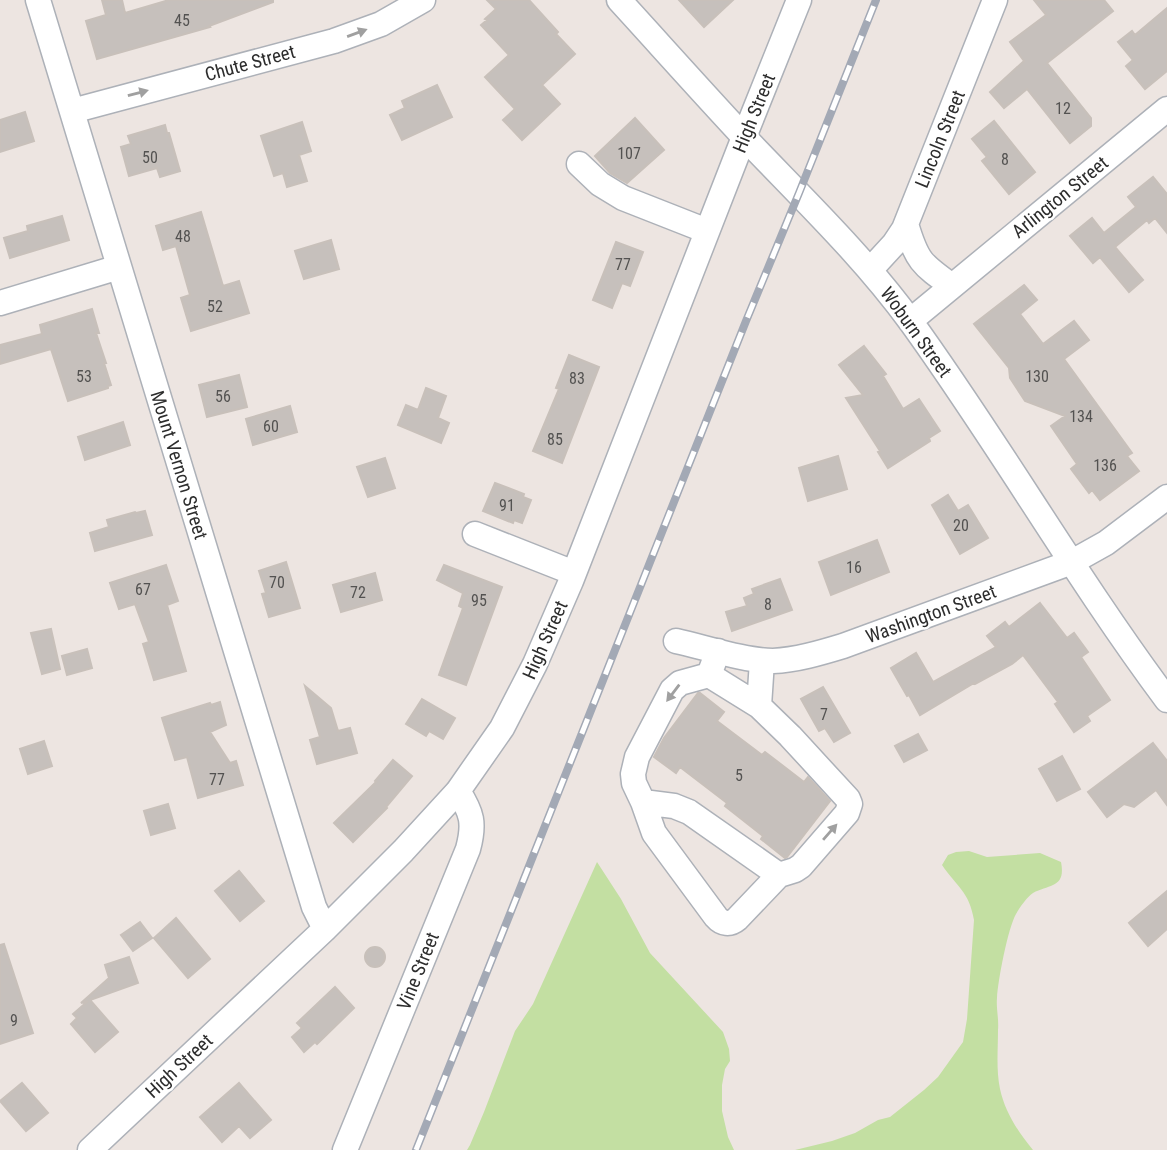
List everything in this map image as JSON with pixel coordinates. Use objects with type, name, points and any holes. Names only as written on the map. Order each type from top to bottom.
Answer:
[{"type":"street","name":"Mount Vernon Street","points":[[38,0],[314,907],[325,929]]},
{"type":"street","name":"Chute Street","points":[[72,111],[334,41],[381,24],[423,0]]},
{"type":"street","name":"Woburn Street","points":[[619,0],[870,270],[910,321],[1167,700]]},
{"type":"street","name":"High Street","points":[[90,1150],[325,929],[410,843],[458,791],[502,728],[547,638],[574,573],[799,0]]},
{"type":"street","name":"Lincoln Street","points":[[870,270],[898,239],[906,224],[995,0]]},
{"type":"street","name":"Arlington Street","points":[[910,321],[1167,109]]},
{"type":"street","points":[[579,164],[600,184],[623,198],[707,231]]},
{"type":"street","points":[[906,224],[913,247],[923,264],[952,286]]},
{"type":"street","points":[[0,303],[119,267]]},
{"type":"street","name":"Washington Street","points":[[676,641],[762,660],[796,658],[842,646],[1072,562],[1106,543],[1167,497]]},
{"type":"street","points":[[475,534],[574,573]]},
{"type":"street","points":[[709,675],[718,651]]},
{"type":"street","points":[[759,706],[762,660]]},
{"type":"street","points":[[709,675],[759,706],[790,736],[850,804],[847,813],[801,866],[779,875],[734,921],[726,923],[716,917],[654,833],[637,790],[634,765],[675,686],[680,683],[709,675]]},
{"type":"street","name":"Vine Street","points":[[345,1150],[468,849],[471,831],[469,807],[458,791]]},
{"type":"street","points":[[643,802],[674,806],[689,812],[779,875]]},
{"type":"green space","points":[[969,851],[987,857],[1040,853],[1061,862],[1059,881],[1031,895],[1016,914],[1001,967],[998,990],[1000,1089],[1013,1121],[1033,1150],[795,1150],[832,1141],[890,1117],[938,1077],[963,1042],[974,920],[966,896],[942,865],[948,855]]},
{"type":"green space","points":[[597,862],[621,899],[650,953],[723,1032],[730,1061],[725,1069],[722,1085],[722,1111],[734,1150],[467,1150],[515,1031],[533,1004]]},
{"type":"building","points":[[102,0],[122,0],[125,13],[169,0],[273,2],[210,27],[97,59],[86,21],[106,15]]},
{"type":"building","points":[[487,0],[529,0],[575,54],[542,85],[560,104],[522,140],[503,120],[515,109],[485,77],[509,55],[481,25],[496,9]]},
{"type":"building","points":[[679,0],[733,0],[704,27]]},
{"type":"building","points":[[1034,0],[1104,0],[1113,11],[1047,63],[1091,118],[1091,126],[1070,143],[1027,89],[1004,108],[990,92],[1024,61],[1010,42],[1046,15]]},
{"type":"building","points":[[1167,8],[1167,71],[1145,89],[1126,66],[1133,60],[1118,42],[1132,31],[1135,35]]},
{"type":"building","points":[[437,85],[452,117],[402,140],[390,115],[405,108],[402,101]]},
{"type":"building","points":[[25,112],[34,141],[0,152],[0,120]]},
{"type":"building","points":[[635,118],[664,150],[627,183],[610,173],[595,156]]},
{"type":"building","points":[[994,121],[1035,172],[1009,194],[982,161],[987,157],[972,139]]},
{"type":"building","points":[[302,122],[311,151],[299,155],[307,181],[287,187],[283,173],[274,176],[261,136]]},
{"type":"building","points":[[165,125],[180,171],[160,177],[157,168],[129,176],[121,147],[131,144],[128,136]]},
{"type":"building","points":[[1153,177],[1167,194],[1167,233],[1155,218],[1149,223],[1147,220],[1115,247],[1143,280],[1129,292],[1100,257],[1093,263],[1070,236],[1092,218],[1104,233],[1136,207],[1128,197]]},
{"type":"building","points":[[201,212],[223,286],[239,281],[249,313],[191,331],[181,298],[190,295],[176,246],[163,250],[156,226]]},
{"type":"building","points":[[62,216],[69,240],[10,258],[4,238],[28,231],[27,226]]},
{"type":"building","points":[[331,240],[339,269],[304,279],[295,251]]},
{"type":"building","points":[[616,242],[643,252],[630,286],[622,283],[612,308],[593,300]]},
{"type":"building","points":[[1024,285],[1037,300],[1020,314],[1043,344],[1074,321],[1089,340],[1064,359],[1132,453],[1127,456],[1139,471],[1100,500],[1092,490],[1089,493],[1071,469],[1077,464],[1051,426],[1065,416],[1025,401],[1010,378],[1009,368],[974,324]]},
{"type":"building","points":[[92,309],[111,385],[108,388],[68,401],[51,349],[0,364],[0,345],[42,334],[40,325]]},
{"type":"building","points":[[864,346],[886,374],[883,376],[903,409],[919,399],[940,431],[929,438],[930,441],[888,468],[846,398],[863,395],[839,365]]},
{"type":"building","points":[[569,355],[599,367],[562,463],[533,451],[559,389],[556,388]]},
{"type":"building","points":[[239,375],[247,407],[207,417],[199,385]]},
{"type":"building","points":[[426,388],[446,396],[438,418],[449,423],[441,443],[398,425],[406,405],[418,410]]},
{"type":"building","points":[[290,406],[297,432],[253,445],[246,419]]},
{"type":"building","points":[[123,422],[130,445],[85,460],[78,437]]},
{"type":"building","points":[[838,456],[847,489],[808,501],[799,468]]},
{"type":"building","points":[[385,458],[395,488],[368,497],[357,467]]},
{"type":"building","points":[[495,483],[524,494],[523,497],[531,500],[522,523],[514,520],[513,523],[483,511]]},
{"type":"building","points":[[948,495],[958,511],[968,505],[988,538],[960,554],[932,505]]},
{"type":"building","points":[[145,511],[152,535],[95,551],[90,533],[109,527],[107,520]]},
{"type":"building","points":[[877,540],[889,572],[831,595],[819,562]]},
{"type":"building","points":[[286,562],[300,608],[269,617],[262,594],[266,593],[259,571]]},
{"type":"building","points":[[166,565],[178,601],[167,605],[186,671],[154,680],[143,644],[149,642],[135,604],[119,609],[110,583]]},
{"type":"building","points":[[444,565],[502,587],[466,685],[439,675],[463,608],[459,606],[463,593],[437,580]]},
{"type":"building","points":[[375,573],[382,600],[341,612],[333,585]]},
{"type":"building","points":[[780,579],[792,610],[732,631],[726,612],[747,606],[744,598],[754,594],[752,589]]},
{"type":"building","points":[[1040,603],[1067,638],[1074,633],[1088,652],[1081,657],[1110,700],[1087,716],[1090,721],[1074,732],[1055,704],[1058,702],[1023,655],[1012,664],[920,715],[891,668],[916,653],[933,682],[996,647],[987,636],[1005,622],[1009,627]]},
{"type":"building","points":[[51,629],[60,669],[42,674],[31,633]]},
{"type":"building","points":[[87,649],[92,668],[67,675],[62,656]]},
{"type":"building","points":[[305,686],[331,708],[338,731],[350,728],[357,753],[317,764],[310,740],[320,737]]},
{"type":"building","points":[[823,687],[850,733],[834,742],[825,728],[819,731],[801,699]]},
{"type":"building","points":[[698,693],[724,712],[717,721],[762,755],[765,752],[804,782],[808,777],[830,801],[787,857],[761,839],[763,836],[725,806],[727,803],[680,767],[676,773],[654,757],[664,738]]},
{"type":"building","points":[[422,699],[455,718],[443,739],[429,731],[426,736],[406,724]]},
{"type":"building","points":[[220,702],[226,725],[210,732],[230,763],[236,761],[243,785],[198,798],[187,757],[175,760],[162,718]]},
{"type":"building","points":[[918,734],[927,750],[904,762],[895,746]]},
{"type":"building","points":[[44,741],[52,766],[28,774],[20,749]]},
{"type":"building","points":[[1153,743],[1167,761],[1167,805],[1156,790],[1134,807],[1124,804],[1107,817],[1088,792]]},
{"type":"building","points":[[1062,756],[1080,789],[1057,801],[1039,769]]},
{"type":"building","points":[[393,760],[412,776],[387,808],[353,842],[334,823],[376,782]]},
{"type":"building","points":[[168,804],[175,828],[151,835],[144,811]]},
{"type":"building","points":[[239,871],[264,901],[240,921],[215,891]]},
{"type":"building","points":[[1167,891],[1167,929],[1148,946],[1129,923]]},
{"type":"building","points":[[176,918],[210,959],[188,978],[154,938]]},
{"type":"building","points":[[140,922],[152,938],[133,951],[121,935]]},
{"type":"building","points":[[4,944],[33,1033],[0,1044],[0,945]]},
{"type":"building","points":[[375,947],[382,950],[385,957],[382,964],[375,967],[368,964],[365,957],[368,950]]},
{"type":"building","points":[[129,957],[138,983],[90,1000],[118,1032],[95,1052],[71,1024],[77,1018],[73,1014],[88,1001],[81,1003],[109,978],[105,965]]},
{"type":"building","points":[[335,987],[354,1008],[317,1044],[315,1042],[304,1052],[292,1037],[302,1028],[297,1023]]},
{"type":"building","points":[[22,1083],[48,1113],[26,1131],[0,1101]]},
{"type":"building","points":[[239,1083],[271,1120],[250,1138],[239,1126],[222,1142],[200,1117]]},
{"type":"railway","points":[[416,1150],[876,0]]}]
